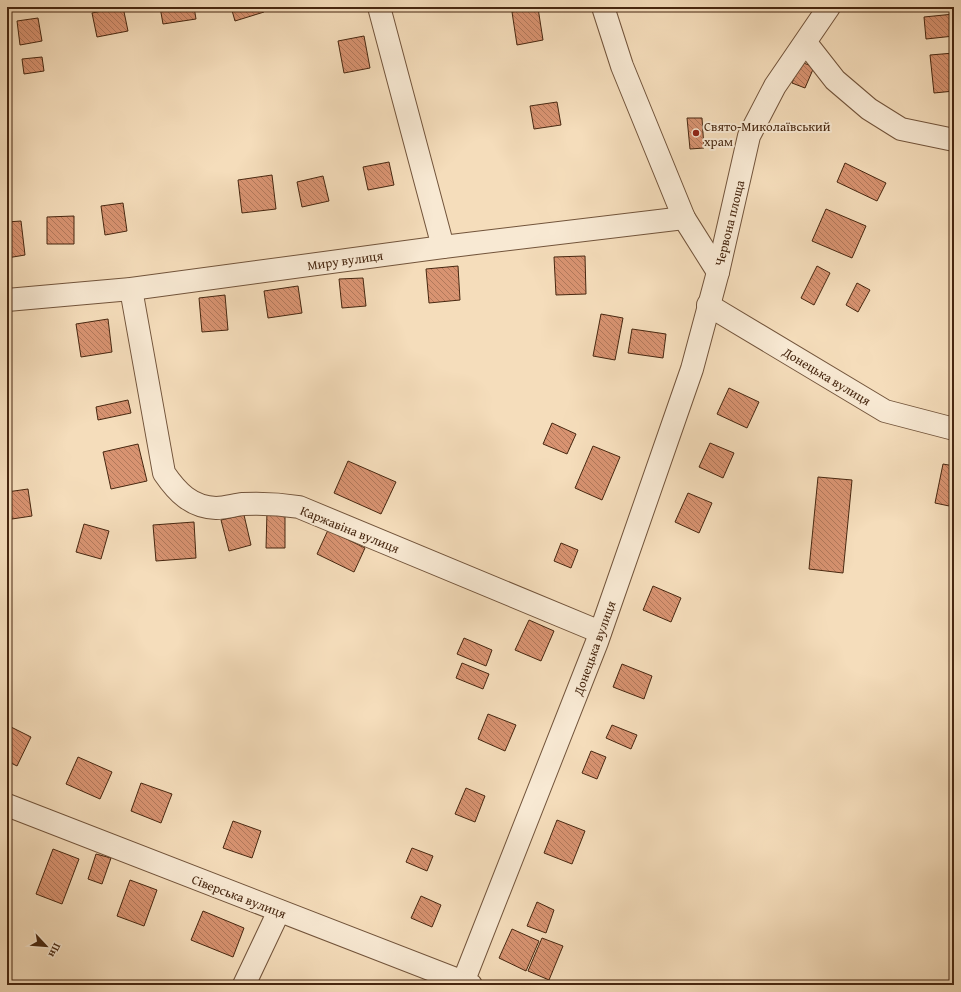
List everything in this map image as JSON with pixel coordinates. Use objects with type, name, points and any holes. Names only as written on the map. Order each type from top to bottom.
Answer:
[{"type":"street","points":[[379,7],[443,247]]},
{"type":"street","name":"Червона площа","points":[[603,7],[622,66],[684,218],[718,272]]},
{"type":"street","name":"Червона площа","points":[[718,272],[749,136],[775,86],[806,43],[829,7]]},
{"type":"street","points":[[806,43],[835,80],[869,108],[900,129],[954,140]]},
{"type":"street","name":"Миру вулиця","points":[[7,300],[131,289],[443,247],[684,218]]},
{"type":"street","name":"Донецька вулиця","points":[[466,984],[600,632],[692,369],[718,272]]},
{"type":"street","name":"Каржавіна вулиця","points":[[131,289],[164,473],[176,491],[188,500],[215,508],[243,504],[275,503],[299,507],[600,632]]},
{"type":"street","name":"Донецька вулиця","points":[[708,305],[885,411],[954,429]]},
{"type":"street","name":"Сіверська вулиця","points":[[7,805],[466,984]]},
{"type":"street","points":[[244,985],[279,911]]},
{"type":"building","points":[[123,7],[128,31],[97,37],[92,13]]},
{"type":"building","points":[[160,7],[194,7],[196,19],[163,24]]},
{"type":"building","points":[[231,7],[263,7],[264,12],[235,21]]},
{"type":"building","points":[[538,8],[543,40],[517,45],[512,12]]},
{"type":"building","points":[[954,14],[954,36],[926,39],[924,17]]},
{"type":"building","points":[[38,18],[42,41],[20,45],[17,21]]},
{"type":"building","points":[[364,36],[370,68],[344,73],[338,41]]},
{"type":"building","points":[[954,53],[954,91],[934,93],[930,55]]},
{"type":"building","points":[[42,57],[44,71],[24,74],[22,59]]},
{"type":"building","points":[[801,62],[814,67],[805,88],[792,83]]},
{"type":"building","points":[[557,102],[561,125],[534,129],[530,106]]},
{"type":"building","name":"Свято-Миколаївський храм","points":[[687,118],[702,118],[704,148],[690,149]]},
{"type":"building","points":[[389,162],[394,185],[368,190],[363,167]]},
{"type":"building","points":[[845,163],[886,183],[877,201],[837,182]]},
{"type":"building","points":[[272,175],[276,209],[242,213],[238,180]]},
{"type":"building","points":[[323,176],[329,201],[302,207],[297,182]]},
{"type":"building","points":[[123,203],[127,231],[105,235],[101,206]]},
{"type":"building","points":[[826,209],[866,226],[852,258],[812,241]]},
{"type":"building","points":[[74,216],[74,244],[47,244],[47,217]]},
{"type":"building","points":[[21,221],[25,255],[7,258],[7,222]]},
{"type":"building","points":[[585,256],[586,294],[556,295],[554,257]]},
{"type":"building","points":[[458,266],[460,300],[429,303],[426,269]]},
{"type":"building","points":[[817,266],[830,273],[814,305],[801,298]]},
{"type":"building","points":[[363,278],[366,306],[342,308],[339,279]]},
{"type":"building","points":[[857,283],[870,290],[858,312],[846,305]]},
{"type":"building","points":[[298,286],[302,313],[268,318],[264,291]]},
{"type":"building","points":[[225,295],[228,330],[202,332],[199,298]]},
{"type":"building","points":[[601,314],[623,318],[615,360],[593,356]]},
{"type":"building","points":[[108,319],[112,352],[81,357],[76,324]]},
{"type":"building","points":[[632,329],[666,334],[663,358],[628,353]]},
{"type":"building","points":[[729,388],[759,402],[747,428],[717,414]]},
{"type":"building","points":[[128,400],[131,413],[98,420],[96,407]]},
{"type":"building","points":[[552,423],[576,434],[567,454],[543,444]]},
{"type":"building","points":[[710,443],[734,453],[723,478],[699,467]]},
{"type":"building","points":[[138,444],[147,481],[111,489],[103,452]]},
{"type":"building","points":[[593,446],[620,457],[602,500],[575,488]]},
{"type":"building","points":[[348,461],[396,482],[381,514],[334,493]]},
{"type":"building","points":[[943,464],[954,466],[954,507],[935,503]]},
{"type":"building","points":[[818,477],[852,480],[843,573],[809,569]]},
{"type":"building","points":[[28,489],[32,516],[12,519],[7,492]]},
{"type":"building","points":[[688,493],[712,503],[699,533],[675,522]]},
{"type":"building","points":[[267,511],[285,511],[285,548],[266,548]]},
{"type":"building","points":[[244,515],[251,545],[229,551],[221,520]]},
{"type":"building","points":[[194,522],[196,558],[156,561],[153,525]]},
{"type":"building","points":[[84,524],[109,531],[101,559],[76,552]]},
{"type":"building","points":[[328,530],[365,548],[354,572],[317,554]]},
{"type":"building","points":[[561,543],[578,550],[571,568],[554,561]]},
{"type":"building","points":[[653,586],[681,598],[671,622],[643,610]]},
{"type":"building","points":[[529,620],[554,631],[541,661],[515,650]]},
{"type":"building","points":[[464,638],[492,650],[486,666],[457,654]]},
{"type":"building","points":[[462,663],[489,674],[483,689],[456,678]]},
{"type":"building","points":[[622,664],[652,676],[644,699],[613,687]]},
{"type":"building","points":[[488,714],[516,725],[505,751],[478,739]]},
{"type":"building","points":[[7,725],[31,737],[17,766],[7,761]]},
{"type":"building","points":[[612,725],[637,735],[631,749],[606,738]]},
{"type":"building","points":[[591,751],[606,757],[597,779],[582,773]]},
{"type":"building","points":[[78,757],[112,772],[100,799],[66,784]]},
{"type":"building","points":[[141,783],[172,794],[161,823],[131,811]]},
{"type":"building","points":[[466,788],[485,796],[475,822],[455,814]]},
{"type":"building","points":[[557,820],[585,831],[572,864],[544,853]]},
{"type":"building","points":[[233,821],[261,831],[252,858],[223,848]]},
{"type":"building","points":[[412,848],[433,856],[427,871],[406,862]]},
{"type":"building","points":[[53,849],[79,859],[62,904],[36,894]]},
{"type":"building","points":[[96,854],[111,858],[102,884],[88,879]]},
{"type":"building","points":[[130,880],[157,890],[144,926],[117,916]]},
{"type":"building","points":[[421,896],[441,905],[432,927],[411,918]]},
{"type":"building","points":[[537,902],[554,910],[546,933],[527,926]]},
{"type":"building","points":[[203,911],[244,928],[233,957],[191,940]]},
{"type":"building","points":[[512,929],[539,941],[526,971],[499,958]]},
{"type":"building","points":[[542,938],[563,946],[549,980],[528,971]]},
{"type":"place","name":"Свято-Миколаївський храм","points":[[696,133]]}]
